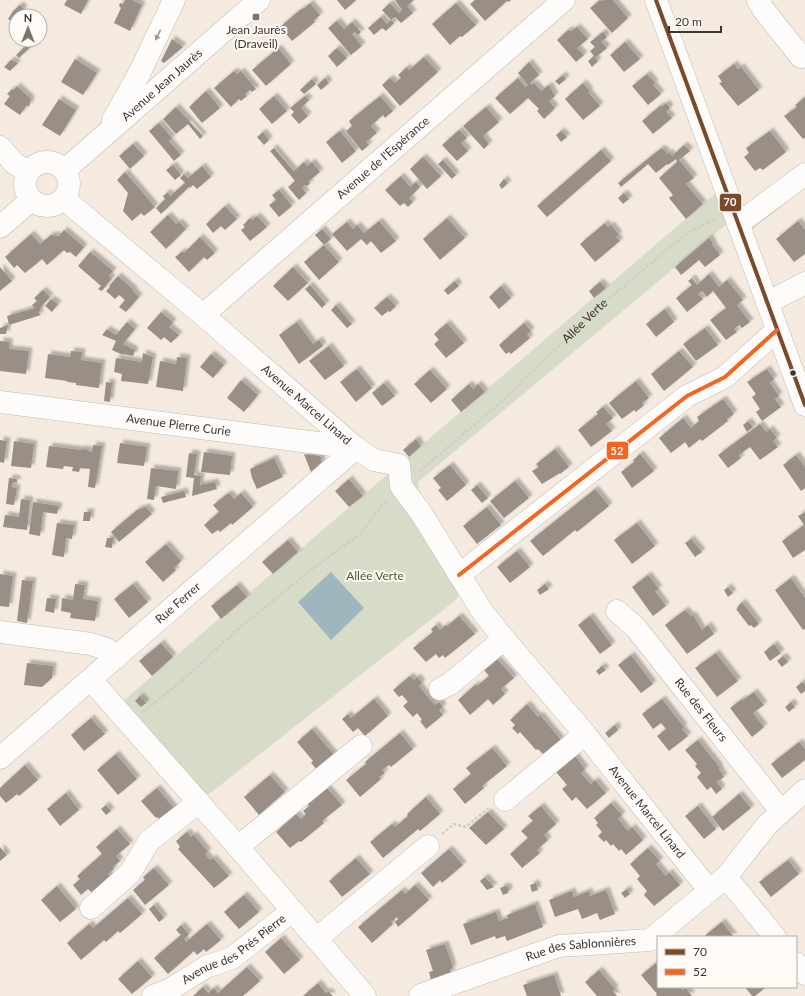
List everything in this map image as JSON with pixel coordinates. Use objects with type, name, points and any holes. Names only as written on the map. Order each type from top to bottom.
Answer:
[{"type":"street","points":[[105,135],[140,72],[174,0]]},
{"type":"street","name":"Avenue Jean Jaurès","points":[[65,170],[259,0]]},
{"type":"street","name":"Avenue de l'Espérance","points":[[203,315],[564,0]]},
{"type":"street","points":[[656,0],[805,405]]},
{"type":"street","points":[[758,0],[763,9],[801,57]]},
{"type":"street","points":[[10,161],[33,167],[39,163],[46,162],[53,162],[59,165],[65,170],[68,176],[69,188],[64,199],[58,204],[51,206],[37,204],[31,200],[25,190],[24,184],[10,161]]},
{"type":"street","points":[[738,224],[805,174]]},
{"type":"street","name":"Avenue Marcel Linard","points":[[64,199],[203,315],[356,448],[374,460],[399,465],[401,486],[421,513],[482,611],[585,734],[709,890]]},
{"type":"street","points":[[0,227],[31,200]]},
{"type":"street","points":[[767,303],[805,283]]},
{"type":"street","points":[[460,575],[687,396],[725,377],[777,330]]},
{"type":"street","name":"Avenue Pierre Curie","points":[[0,402],[356,448]]},
{"type":"street","name":"Rue Ferrer","points":[[0,758],[356,448]]},
{"type":"street","name":"Rue des Fleurs","points":[[617,611],[636,628],[781,811]]},
{"type":"street","points":[[0,632],[91,644],[106,649],[117,657]]},
{"type":"street","points":[[440,689],[450,684],[504,638]]},
{"type":"street","name":"Avenue des Prés Pierre","points":[[91,680],[238,847],[365,996]]},
{"type":"street","points":[[505,800],[585,734]]},
{"type":"street","points":[[238,847],[361,746]]},
{"type":"street","name":"Rue des Sablonnières","points":[[420,996],[430,991],[559,946],[650,940],[726,877],[767,825],[805,790]]},
{"type":"street","points":[[91,908],[130,873],[149,840],[198,802]]},
{"type":"street","points":[[316,939],[428,846]]},
{"type":"street","points":[[726,877],[774,936]]},
{"type":"street","name":"Avenue des Prés Pierre","points":[[153,996],[170,990],[206,967],[232,958],[292,910]]},
{"type":"street","points":[[797,964],[805,974]]},
{"type":"path","name":"Allée Verte","points":[[129,723],[177,685],[243,625],[316,566],[360,534],[380,507],[401,486],[500,402],[600,306],[686,234],[718,218],[738,224]]},
{"type":"path","points":[[428,846],[454,824],[466,827],[488,808],[505,800]]},
{"type":"green space","name":"Allée Verte","points":[[805,164],[805,188],[751,230],[727,224],[418,482],[421,513],[463,582],[457,599],[199,802],[115,708],[716,193],[744,211]]},
{"type":"water","points":[[331,572],[364,608],[331,640],[298,602]]},
{"type":"building","points":[[67,0],[88,0],[81,14],[64,5]]},
{"type":"building","points":[[125,0],[132,0],[142,5],[130,31],[114,23],[121,8],[119,6],[120,3],[123,4]]},
{"type":"building","points":[[337,0],[356,0],[345,10]]},
{"type":"building","points":[[395,0],[414,0],[407,6],[413,13],[401,23],[395,17],[391,20],[382,10],[390,3],[399,13],[402,10]]},
{"type":"building","points":[[475,0],[511,0],[509,2],[507,1],[485,21],[470,4]]},
{"type":"building","points":[[600,0],[613,0],[628,18],[612,33],[590,8]]},
{"type":"building","points":[[310,3],[320,15],[314,20],[315,22],[292,41],[280,27]]},
{"type":"building","points":[[456,3],[476,25],[450,45],[432,24]]},
{"type":"building","points":[[381,17],[387,24],[391,20],[394,23],[386,31],[382,28],[374,35],[368,28]]},
{"type":"building","points":[[337,21],[344,29],[352,22],[361,32],[358,35],[355,32],[352,34],[362,46],[351,55],[328,28]]},
{"type":"building","points":[[577,27],[588,39],[577,48],[584,55],[576,62],[557,40],[568,30],[571,31]]},
{"type":"building","points":[[603,32],[607,37],[601,42],[607,48],[595,58],[598,61],[592,67],[588,61],[594,56],[590,51],[595,47],[590,42]]},
{"type":"building","points":[[172,39],[183,47],[164,63],[161,61]]},
{"type":"building","points":[[625,42],[640,59],[624,72],[610,55]]},
{"type":"building","points":[[23,48],[30,48],[19,58],[16,55]]},
{"type":"building","points":[[278,48],[291,64],[266,86],[252,70]]},
{"type":"building","points":[[337,48],[347,58],[337,67],[328,56]]},
{"type":"building","points":[[424,57],[438,72],[400,106],[382,85],[390,78],[395,83],[401,78],[398,75],[407,67],[409,70]]},
{"type":"building","points":[[75,59],[97,73],[83,95],[61,82]]},
{"type":"building","points":[[11,60],[18,63],[10,71],[4,67]]},
{"type":"building","points":[[529,62],[539,75],[530,83],[532,85],[534,83],[541,91],[549,85],[555,96],[549,101],[555,108],[544,119],[537,111],[539,109],[528,98],[510,114],[495,98],[518,78],[525,87],[528,85],[518,73]]},
{"type":"building","points":[[734,64],[738,69],[741,67],[759,90],[738,106],[719,83],[722,82],[718,76]]},
{"type":"building","points":[[234,71],[237,74],[241,71],[256,89],[252,92],[250,90],[245,94],[247,96],[241,101],[239,99],[231,107],[214,88]]},
{"type":"building","points":[[647,74],[655,83],[653,85],[661,94],[648,105],[632,86]]},
{"type":"building","points":[[563,75],[566,79],[559,85],[555,81]]},
{"type":"building","points":[[325,78],[329,83],[321,90],[317,85]]},
{"type":"building","points":[[312,79],[316,84],[304,94],[300,90]]},
{"type":"building","points":[[583,83],[590,91],[588,92],[600,106],[583,120],[565,99]]},
{"type":"building","points":[[17,86],[31,99],[29,107],[27,105],[20,115],[4,104],[10,96],[7,94],[12,89],[14,90]]},
{"type":"building","points":[[206,91],[220,108],[202,123],[189,107]]},
{"type":"building","points":[[274,96],[287,111],[272,124],[259,109]]},
{"type":"building","points":[[305,96],[309,100],[301,108],[308,116],[299,124],[291,115],[294,112],[290,108]]},
{"type":"building","points":[[380,96],[393,111],[385,118],[383,115],[371,126],[377,133],[366,142],[369,145],[362,151],[346,131],[352,126],[349,121]]},
{"type":"building","points":[[805,97],[805,138],[803,139],[784,116],[797,107],[795,105]]},
{"type":"building","points":[[59,99],[76,110],[60,136],[42,125]]},
{"type":"building","points":[[666,103],[670,108],[666,112],[672,118],[653,134],[642,121],[661,105],[662,107]]},
{"type":"building","points":[[176,107],[203,136],[200,139],[188,124],[176,134],[163,119]]},
{"type":"building","points":[[486,107],[499,122],[483,136],[489,144],[484,149],[463,126]]},
{"type":"building","points":[[159,123],[172,138],[169,141],[181,155],[174,161],[149,131]]},
{"type":"building","points":[[459,130],[467,138],[461,143],[468,151],[457,161],[442,145]]},
{"type":"building","points":[[340,131],[356,151],[342,163],[326,142]]},
{"type":"building","points":[[561,131],[567,137],[561,142],[556,135]]},
{"type":"building","points":[[770,131],[786,152],[763,170],[760,168],[755,171],[744,157],[749,153],[746,148]]},
{"type":"building","points":[[263,132],[269,140],[264,145],[257,137]]},
{"type":"building","points":[[133,144],[144,156],[130,169],[119,156]]},
{"type":"building","points":[[684,145],[690,151],[679,160],[694,178],[686,184],[703,204],[686,219],[669,198],[673,195],[659,178],[677,162],[676,159],[656,173],[648,164],[621,187],[618,183],[660,149],[663,149],[666,152],[666,155],[669,152],[672,156]]},
{"type":"building","points":[[274,148],[294,171],[304,162],[307,166],[312,162],[320,172],[309,181],[310,184],[307,186],[305,185],[302,188],[306,193],[299,200],[288,187],[295,181],[270,151]]},
{"type":"building","points":[[601,150],[611,161],[547,217],[537,206]]},
{"type":"building","points":[[423,157],[441,176],[427,189],[410,169]]},
{"type":"building","points":[[443,160],[456,175],[452,179],[438,164]]},
{"type":"building","points":[[173,165],[181,175],[175,180],[166,170]]},
{"type":"building","points":[[202,166],[211,177],[197,189],[193,185],[190,188],[189,187],[161,214],[156,208],[165,199],[163,196],[168,192],[170,196],[185,183],[180,178],[184,174],[188,178]]},
{"type":"building","points":[[125,172],[155,207],[144,216],[141,213],[132,221],[123,211],[128,193],[117,180]]},
{"type":"building","points":[[401,176],[410,187],[416,182],[420,187],[409,198],[413,202],[408,207],[404,203],[400,206],[385,190]]},
{"type":"building","points":[[504,179],[508,183],[502,189],[499,185]]},
{"type":"building","points":[[279,190],[292,206],[279,217],[269,205],[276,200],[272,195]]},
{"type":"building","points":[[624,193],[629,199],[623,204],[618,198]]},
{"type":"building","points":[[225,206],[237,219],[225,230],[221,226],[213,233],[206,224]]},
{"type":"building","points":[[168,215],[176,224],[179,222],[186,229],[166,249],[150,232]]},
{"type":"building","points":[[257,216],[267,227],[250,241],[241,230],[245,227],[243,225],[250,218],[252,220]]},
{"type":"building","points":[[447,218],[465,238],[440,260],[423,239]]},
{"type":"building","points":[[379,221],[396,241],[381,253],[371,241],[367,245],[361,239],[347,251],[332,234],[347,222],[353,229],[357,225],[364,233]]},
{"type":"building","points":[[798,221],[805,230],[805,254],[794,262],[776,239]]},
{"type":"building","points":[[605,223],[608,227],[611,225],[619,235],[616,237],[620,241],[595,262],[580,244]]},
{"type":"building","points":[[322,229],[331,239],[324,245],[315,235]]},
{"type":"building","points":[[64,230],[84,247],[76,257],[70,252],[67,253],[64,250],[47,265],[42,259],[25,273],[17,265],[14,268],[5,257],[31,234],[40,244],[51,235],[59,236]]},
{"type":"building","points":[[200,237],[215,253],[207,260],[204,257],[189,272],[175,257],[183,251],[184,253]]},
{"type":"building","points":[[709,238],[720,255],[705,267],[699,260],[681,275],[675,267]]},
{"type":"building","points":[[324,245],[339,262],[319,280],[304,262]]},
{"type":"building","points":[[90,252],[113,271],[109,276],[112,278],[102,291],[98,289],[101,286],[78,266]]},
{"type":"building","points":[[0,267],[12,281],[0,291]]},
{"type":"building","points":[[293,267],[308,283],[288,301],[273,286]]},
{"type":"building","points":[[709,274],[719,287],[727,280],[743,300],[737,305],[750,322],[742,328],[739,325],[734,329],[737,332],[726,340],[710,320],[726,308],[713,291],[707,297],[702,291],[698,294],[703,299],[687,312],[676,298],[692,285],[688,281],[692,278],[697,285]]},
{"type":"building","points":[[118,276],[134,290],[133,291],[139,297],[126,312],[119,307],[125,300],[119,295],[115,299],[106,291]]},
{"type":"building","points":[[455,281],[459,286],[448,295],[444,290]]},
{"type":"building","points":[[600,282],[606,288],[594,298],[589,291]]},
{"type":"building","points":[[310,285],[326,304],[322,308],[305,289]]},
{"type":"building","points":[[501,286],[511,298],[499,309],[489,297]]},
{"type":"building","points":[[43,290],[50,297],[41,307],[39,313],[41,315],[9,325],[7,316],[35,308],[32,305],[37,301],[34,298]]},
{"type":"building","points":[[387,297],[396,306],[390,312],[388,311],[382,316],[374,308]]},
{"type":"building","points":[[51,299],[58,304],[52,312],[45,306]]},
{"type":"building","points":[[336,305],[352,324],[347,328],[331,310]]},
{"type":"building","points":[[665,309],[674,322],[656,337],[646,324]]},
{"type":"building","points":[[161,312],[173,322],[169,327],[179,335],[171,343],[164,337],[161,340],[147,328]]},
{"type":"building","points":[[127,322],[135,329],[123,344],[135,350],[133,356],[123,355],[112,350],[116,341],[102,335],[107,329],[116,335]]},
{"type":"building","points":[[297,322],[313,344],[319,340],[323,346],[299,364],[279,335]]},
{"type":"building","points":[[447,323],[464,343],[446,358],[434,344],[439,340],[434,334]]},
{"type":"building","points":[[524,323],[531,331],[527,334],[530,338],[511,354],[509,352],[506,354],[499,345]]},
{"type":"building","points":[[8,325],[6,334],[0,334],[0,328]]},
{"type":"building","points":[[705,328],[718,345],[696,361],[683,344]]},
{"type":"building","points":[[0,341],[9,342],[9,349],[29,351],[26,374],[0,371]]},
{"type":"building","points":[[329,346],[344,366],[325,380],[309,361]]},
{"type":"building","points":[[71,351],[82,352],[81,360],[102,363],[99,388],[76,385],[76,383],[45,378],[48,354],[70,357]]},
{"type":"building","points":[[679,351],[693,367],[664,391],[651,374]]},
{"type":"building","points":[[143,353],[153,357],[148,384],[121,381],[122,374],[114,372],[116,358],[142,362]]},
{"type":"building","points":[[211,354],[224,365],[213,378],[200,367]]},
{"type":"building","points":[[177,357],[187,358],[183,391],[156,387],[160,361],[176,364]]},
{"type":"building","points":[[357,369],[372,388],[356,402],[340,382]]},
{"type":"building","points":[[767,369],[774,379],[770,383],[779,396],[775,399],[781,407],[762,421],[756,412],[760,409],[752,397],[756,394],[747,382]]},
{"type":"building","points":[[430,370],[447,389],[431,403],[414,384]]},
{"type":"building","points":[[241,380],[258,395],[244,412],[227,398]]},
{"type":"building","points":[[636,381],[649,398],[642,403],[644,405],[636,412],[634,410],[622,419],[609,403]]},
{"type":"building","points":[[106,382],[112,383],[110,402],[104,401]]},
{"type":"building","points":[[384,383],[395,396],[382,406],[372,393]]},
{"type":"building","points":[[469,384],[473,389],[478,384],[485,392],[461,412],[451,400]]},
{"type":"building","points":[[723,399],[734,414],[727,419],[728,421],[702,441],[700,439],[689,448],[685,442],[671,453],[659,438],[683,418],[691,428],[699,421],[697,417]]},
{"type":"building","points":[[603,407],[613,418],[606,424],[612,431],[591,447],[578,430],[598,414],[596,412]]},
{"type":"building","points":[[748,421],[753,427],[747,432],[743,425]]},
{"type":"building","points":[[760,424],[766,432],[770,429],[777,438],[773,441],[778,447],[760,460],[750,447],[739,455],[741,458],[728,468],[718,455]]},
{"type":"building","points":[[416,439],[421,446],[409,457],[403,450]]},
{"type":"building","points":[[0,440],[7,441],[4,463],[0,462]]},
{"type":"building","points":[[14,441],[34,444],[31,468],[11,466]]},
{"type":"building","points":[[120,443],[147,447],[144,466],[117,463]]},
{"type":"building","points":[[93,445],[102,446],[95,488],[88,487],[90,469],[80,468],[79,472],[72,471],[73,467],[64,466],[63,469],[46,467],[49,446],[89,450],[88,451],[92,452]]},
{"type":"building","points":[[555,449],[569,467],[542,484],[532,471],[539,467],[536,464]]},
{"type":"building","points":[[204,452],[232,456],[230,475],[201,472]]},
{"type":"building","points":[[189,453],[197,454],[194,475],[201,476],[200,485],[215,482],[217,489],[192,496],[194,478],[186,477]]},
{"type":"building","points":[[304,454],[320,456],[322,462],[311,472]]},
{"type":"building","points":[[640,454],[654,471],[632,488],[621,472],[634,462],[633,460]]},
{"type":"building","points":[[796,455],[805,467],[805,488],[801,491],[783,465]]},
{"type":"building","points":[[274,458],[283,477],[257,489],[250,469]]},
{"type":"building","points":[[450,465],[466,485],[447,501],[438,490],[441,488],[433,478]]},
{"type":"building","points":[[151,468],[178,471],[176,489],[156,486],[154,500],[147,499]]},
{"type":"building","points":[[9,478],[17,479],[17,483],[13,482],[12,487],[17,488],[14,505],[6,504]]},
{"type":"building","points":[[349,479],[363,496],[349,507],[335,491]]},
{"type":"building","points":[[515,481],[529,498],[504,518],[490,501]]},
{"type":"building","points":[[477,485],[488,498],[482,503],[471,490]]},
{"type":"building","points":[[595,489],[609,506],[577,532],[575,530],[543,556],[530,541]]},
{"type":"building","points":[[184,491],[186,497],[163,503],[161,497]]},
{"type":"building","points":[[241,493],[253,507],[232,525],[231,523],[220,532],[218,530],[212,534],[204,525],[219,512],[213,505],[227,494],[230,494],[234,499]]},
{"type":"building","points":[[21,499],[30,500],[27,530],[3,527],[5,515],[19,517]]},
{"type":"building","points":[[33,502],[59,506],[57,514],[43,512],[40,536],[29,534]]},
{"type":"building","points":[[146,507],[152,514],[119,542],[111,532],[137,510]]},
{"type":"building","points":[[487,507],[501,525],[477,544],[463,526]]},
{"type":"building","points":[[84,512],[91,512],[90,521],[83,521]]},
{"type":"building","points":[[805,512],[805,550],[793,558],[782,541],[804,525],[798,516]]},
{"type":"building","points":[[57,523],[74,525],[72,539],[66,538],[64,557],[52,555]]},
{"type":"building","points":[[637,523],[655,546],[632,564],[614,540]]},
{"type":"building","points":[[107,538],[113,538],[112,548],[105,547]]},
{"type":"building","points":[[691,539],[702,552],[695,557],[685,543]]},
{"type":"building","points":[[288,540],[298,552],[273,574],[262,562]]},
{"type":"building","points":[[166,544],[181,561],[174,568],[176,570],[163,582],[145,562]]},
{"type":"building","points":[[517,551],[530,567],[510,583],[497,567]]},
{"type":"building","points":[[0,574],[13,576],[9,607],[0,606]]},
{"type":"building","points":[[648,575],[659,589],[655,591],[666,606],[653,616],[632,587]]},
{"type":"building","points":[[791,578],[805,598],[805,629],[803,630],[775,590]]},
{"type":"building","points":[[22,580],[33,581],[27,623],[17,621]]},
{"type":"building","points":[[75,584],[85,585],[83,599],[98,601],[95,621],[70,618],[71,613],[61,611],[62,598],[73,600]]},
{"type":"building","points":[[133,584],[148,602],[129,618],[114,599]]},
{"type":"building","points":[[545,584],[549,589],[540,595],[537,590]]},
{"type":"building","points":[[237,585],[247,597],[221,619],[211,606]]},
{"type":"building","points":[[728,587],[733,593],[728,597],[724,590]]},
{"type":"building","points":[[47,598],[56,599],[54,613],[45,611]]},
{"type":"building","points":[[742,602],[759,624],[754,628],[751,625],[749,626],[736,609]]},
{"type":"building","points":[[685,610],[691,616],[693,615],[702,630],[708,625],[714,634],[687,654],[665,625]]},
{"type":"building","points":[[459,616],[475,634],[445,658],[443,655],[439,658],[436,654],[426,662],[413,648],[433,632],[431,629],[436,625],[440,630]]},
{"type":"building","points":[[590,616],[612,645],[600,654],[578,625]]},
{"type":"building","points":[[161,643],[173,657],[152,676],[139,661]]},
{"type":"building","points":[[774,644],[781,653],[770,661],[764,652]]},
{"type":"building","points":[[716,653],[738,681],[717,697],[695,668]]},
{"type":"building","points":[[631,655],[653,684],[641,693],[618,665]]},
{"type":"building","points":[[783,656],[788,662],[782,667],[777,661]]},
{"type":"building","points":[[497,659],[514,678],[501,689],[505,694],[493,705],[488,699],[470,715],[458,700],[476,684],[477,686],[489,676],[484,670]]},
{"type":"building","points":[[27,663],[53,666],[52,678],[42,687],[24,685]]},
{"type":"building","points":[[602,666],[606,670],[599,675],[596,671]]},
{"type":"building","points":[[410,676],[414,680],[417,677],[422,683],[419,686],[432,702],[435,705],[439,702],[443,707],[439,710],[443,715],[426,729],[420,721],[422,720],[417,713],[413,717],[403,706],[408,702],[402,695],[399,697],[393,690]]},
{"type":"building","points":[[802,682],[805,685],[805,691],[801,694],[796,687]]},
{"type":"building","points":[[754,692],[764,705],[753,713],[764,727],[752,737],[730,708]]},
{"type":"building","points":[[140,696],[146,703],[141,707],[135,701]]},
{"type":"building","points":[[374,699],[388,716],[365,736],[358,728],[353,732],[342,719],[348,714],[351,718]]},
{"type":"building","points":[[662,699],[684,727],[682,729],[688,736],[669,751],[657,736],[666,729],[661,723],[653,729],[642,714]]},
{"type":"building","points":[[791,702],[795,707],[789,712],[785,707]]},
{"type":"building","points":[[527,704],[538,717],[540,715],[561,740],[544,755],[538,749],[536,750],[520,732],[518,734],[512,728],[515,725],[510,720]]},
{"type":"building","points":[[91,718],[105,734],[84,751],[71,735]]},
{"type":"building","points":[[615,725],[618,730],[609,738],[605,733]]},
{"type":"building","points":[[312,729],[337,758],[320,773],[311,763],[313,761],[297,742]]},
{"type":"building","points":[[400,733],[413,749],[391,767],[389,765],[382,770],[385,773],[379,777],[381,779],[360,797],[346,780]]},
{"type":"building","points":[[698,740],[720,768],[719,769],[724,777],[717,782],[722,789],[716,794],[711,787],[707,790],[697,777],[701,773],[695,766],[697,764],[685,750]]},
{"type":"building","points":[[799,742],[805,749],[805,760],[782,778],[771,764]]},
{"type":"building","points":[[492,748],[507,766],[482,786],[484,788],[465,804],[453,789],[471,774],[466,768]]},
{"type":"building","points":[[116,754],[137,779],[118,795],[97,770]]},
{"type":"building","points":[[575,756],[585,769],[581,773],[586,779],[591,784],[595,780],[606,793],[587,809],[576,797],[572,801],[562,789],[567,785],[556,772]]},
{"type":"building","points":[[25,765],[38,780],[19,796],[17,794],[6,803],[0,796],[0,788]]},
{"type":"building","points":[[270,775],[285,792],[259,815],[244,797]]},
{"type":"building","points":[[157,788],[177,812],[164,824],[157,817],[156,818],[141,801]]},
{"type":"building","points":[[327,788],[342,805],[322,821],[324,823],[301,842],[299,841],[290,848],[276,832],[296,814],[301,819],[306,814],[303,811],[309,806],[307,804]]},
{"type":"building","points":[[66,793],[79,810],[60,826],[47,809]]},
{"type":"building","points":[[739,794],[751,808],[723,831],[712,817]]},
{"type":"building","points":[[426,797],[440,814],[420,831],[418,829],[383,858],[370,842],[392,824],[395,827]]},
{"type":"building","points":[[611,803],[622,815],[618,819],[628,831],[632,827],[643,840],[626,855],[621,849],[619,851],[613,844],[611,846],[606,840],[604,842],[598,836],[602,832],[596,825],[598,823],[594,818]]},
{"type":"building","points":[[106,805],[111,811],[106,815],[101,809]]},
{"type":"building","points":[[541,806],[556,824],[544,835],[548,840],[537,850],[540,853],[522,868],[510,854],[528,838],[521,831],[533,821],[528,816]]},
{"type":"building","points":[[698,806],[716,829],[704,839],[685,816]]},
{"type":"building","points":[[488,812],[504,829],[486,845],[469,828]]},
{"type":"building","points":[[117,829],[130,844],[116,856],[120,861],[108,874],[111,877],[92,893],[88,889],[81,895],[73,885],[80,879],[77,876],[102,854],[96,847]]},
{"type":"building","points":[[187,832],[191,837],[194,835],[208,852],[205,854],[210,860],[213,858],[229,876],[214,888],[178,849],[180,847],[176,841]]},
{"type":"building","points":[[0,847],[7,855],[0,861]]},
{"type":"building","points":[[648,848],[660,861],[656,864],[666,876],[669,872],[680,885],[654,906],[644,895],[647,891],[637,879],[640,876],[630,864]]},
{"type":"building","points":[[449,849],[463,865],[442,883],[440,880],[433,887],[421,873]]},
{"type":"building","points":[[356,858],[370,874],[342,897],[329,881]]},
{"type":"building","points":[[788,860],[799,874],[771,897],[759,882]]},
{"type":"building","points":[[154,868],[169,885],[145,905],[133,890],[145,880],[143,877]]},
{"type":"building","points":[[485,877],[494,887],[487,890],[480,881]]},
{"type":"building","points":[[536,883],[538,890],[532,892],[530,885]]},
{"type":"building","points":[[415,885],[429,900],[398,927],[395,922],[398,919],[397,917],[391,922],[393,924],[372,943],[358,927],[402,890],[405,894]]},
{"type":"building","points":[[57,886],[76,909],[60,922],[41,900]]},
{"type":"building","points":[[505,886],[509,888],[508,893],[503,895],[500,888]]},
{"type":"building","points":[[627,889],[630,894],[625,898],[621,893]]},
{"type":"building","points":[[606,890],[615,914],[600,920],[597,913],[582,919],[578,909],[555,917],[549,900],[572,891],[574,897],[589,891],[590,896]]},
{"type":"building","points":[[244,895],[259,912],[239,929],[224,912]]},
{"type":"building","points":[[128,898],[142,914],[120,933],[118,931],[106,942],[104,940],[81,960],[67,943],[89,924],[93,928]]},
{"type":"building","points":[[535,904],[543,927],[507,941],[505,936],[496,939],[495,936],[471,945],[463,924],[496,912],[499,921],[508,918],[507,915]]},
{"type":"building","points":[[154,905],[164,918],[159,922],[149,909]]},
{"type":"building","points":[[722,922],[733,936],[704,936]]},
{"type":"building","points":[[207,924],[221,940],[206,952],[204,949],[197,955],[194,951],[168,974],[154,958],[181,935],[176,930],[181,925],[189,934],[184,939],[186,942]]},
{"type":"building","points":[[281,938],[300,960],[284,974],[265,952]]},
{"type":"building","points":[[445,944],[453,967],[450,970],[452,973],[431,980],[429,972],[433,971],[426,950]]},
{"type":"building","points":[[138,961],[152,977],[132,994],[118,979]]},
{"type":"building","points":[[656,963],[657,988],[682,988],[683,990],[686,988],[692,996],[657,996],[657,994],[641,975]]},
{"type":"building","points":[[247,967],[260,981],[243,996],[193,996],[203,987],[208,993],[214,988],[218,993]]},
{"type":"building","points":[[599,970],[615,989],[613,991],[617,996],[597,996],[585,982]]},
{"type":"building","points":[[554,975],[561,996],[527,996],[523,985]]},
{"type":"building","points":[[318,983],[326,993],[328,991],[333,996],[303,996]]},
{"type":"building","points":[[746,988],[765,988],[755,996],[752,996]]},
{"type":"transit line","name":"70","points":[[656,0],[805,405]]},
{"type":"transit line","name":"52","points":[[459,575],[687,396],[725,377],[777,330]]},
{"type":"place","name":"Jean Jaurès (Draveil)","points":[[256,17]]}]
